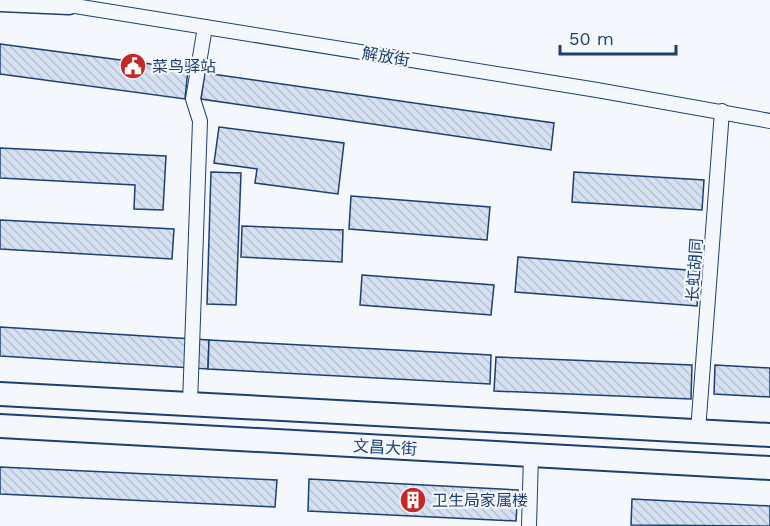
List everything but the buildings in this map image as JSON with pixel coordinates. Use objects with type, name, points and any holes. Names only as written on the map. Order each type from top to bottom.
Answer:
[{"type":"main road","name":"文昌大街","points":[[0,394],[770,435]]},
{"type":"main road","name":"文昌大街","points":[[0,426],[770,468]]},
{"type":"street","name":"解放街","points":[[0,2],[69,3],[722,111],[770,121]]},
{"type":"street","points":[[190,404],[200,121],[193,99],[205,27]]},
{"type":"street","name":"长虹胡同","points":[[698,431],[722,111]]},
{"type":"street","points":[[529,526],[531,455]]},
{"type":"place","name":"菜鸟驿站","points":[[133,66]]},
{"type":"place","name":"卫生局家属楼","points":[[413,500]]}]
